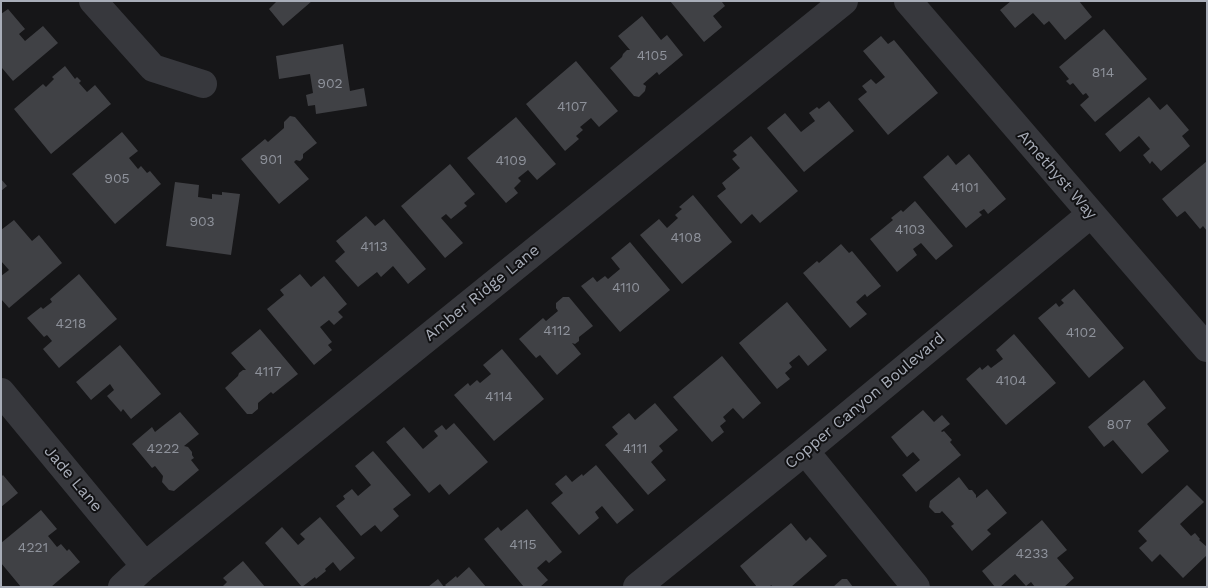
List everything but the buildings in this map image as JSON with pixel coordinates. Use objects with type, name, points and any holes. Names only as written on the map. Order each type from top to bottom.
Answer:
[{"type":"street","points":[[93,1],[153,68],[203,84]]},
{"type":"street","name":"Amber Ridge Lane","points":[[122,587],[844,1]]},
{"type":"street","name":"Amethyst Way","points":[[908,1],[1207,348]]},
{"type":"street","name":"Copper Canyon Boulevard","points":[[637,587],[1091,214]]},
{"type":"street","name":"Jade Lane","points":[[1,392],[146,566]]},
{"type":"street","points":[[804,451],[916,587]]}]
